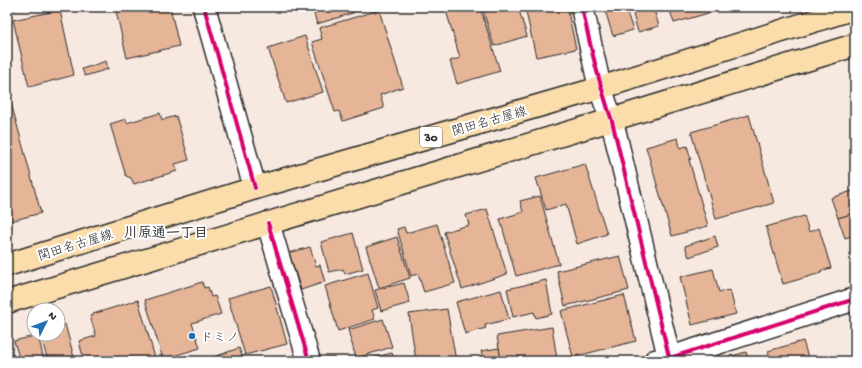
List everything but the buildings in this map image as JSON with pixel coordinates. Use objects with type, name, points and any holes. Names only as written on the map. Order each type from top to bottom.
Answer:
[{"type":"main road","name":"関田名古屋線","points":[[7,265],[255,188],[600,88],[855,8]]},
{"type":"main road","points":[[7,302],[268,222],[612,121],[855,46]]},
{"type":"street","points":[[204,7],[255,188]]},
{"type":"street","points":[[582,7],[600,88],[612,121],[665,360],[855,299]]},
{"type":"street","points":[[268,222],[309,361]]},
{"type":"cycle path","points":[[204,7],[255,188]]},
{"type":"cycle path","points":[[582,7],[595,64],[612,121],[670,361]]},
{"type":"cycle path","points":[[268,223],[309,361]]},
{"type":"cycle path","points":[[655,361],[670,358],[855,299]]},
{"type":"place","name":"ドミノ","points":[[192,336]]},
{"type":"district","name":"川原通一丁目","points":[[166,232]]}]
